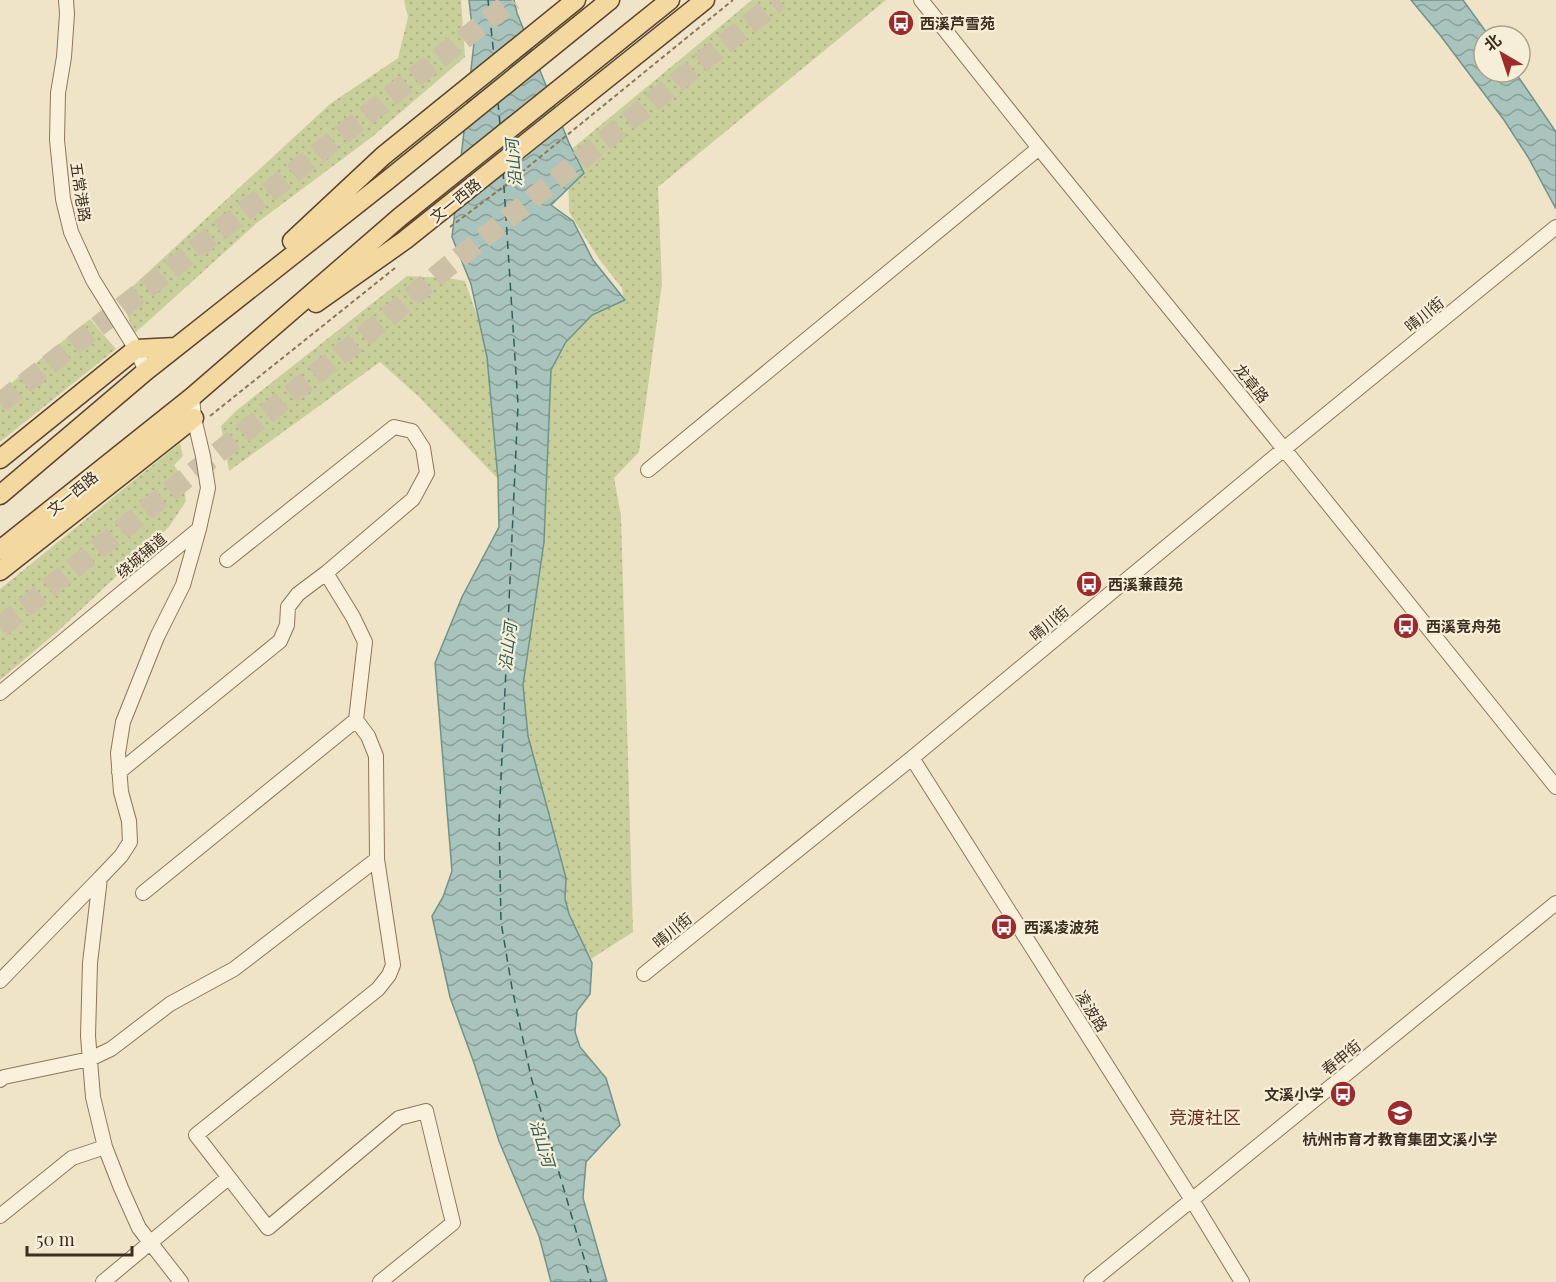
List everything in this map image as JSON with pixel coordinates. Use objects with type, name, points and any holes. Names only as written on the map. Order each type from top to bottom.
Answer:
[{"type":"main road","points":[[258,282],[287,246],[383,156],[576,0]]},
{"type":"main road","points":[[0,495],[146,371],[610,0]]},
{"type":"main road","name":"文一西路","points":[[1,564],[400,217],[670,0]]},
{"type":"main road","name":"文一西路","points":[[282,320],[317,303],[405,240],[701,3]]},
{"type":"main road","points":[[0,459],[136,349],[176,347]]},
{"type":"main road","points":[[1,564],[195,422]]},
{"type":"street","name":"五常港路","points":[[66,0],[64,57],[58,93],[57,140],[63,199],[71,232],[93,280],[136,349],[146,371]]},
{"type":"street","name":"龙章路","points":[[921,0],[1556,787]]},
{"type":"street","points":[[648,470],[1039,148]]},
{"type":"street","name":"晴川街","points":[[644,974],[912,758],[1284,448],[1556,227]]},
{"type":"street","points":[[0,981],[121,856],[130,842],[129,821],[121,792],[119,772],[118,753],[123,722],[157,637],[183,585],[208,488],[192,397]]},
{"type":"street","points":[[119,772],[280,641],[287,625],[288,607],[298,594],[412,499],[427,473],[423,448],[412,431],[394,427],[227,560]]},
{"type":"street","name":"绕城辅道","points":[[0,693],[199,529]]},
{"type":"street","points":[[326,573],[353,617],[365,642],[356,720],[368,736],[376,756],[377,859],[393,965],[378,989],[196,1135],[268,1227],[399,1118],[426,1111],[453,1223],[380,1282]]},
{"type":"street","points":[[143,893],[356,720]]},
{"type":"street","name":"凌波路","points":[[912,758],[1242,1282]]},
{"type":"street","points":[[0,1080],[4,1077],[90,1059],[111,1049],[170,1004],[234,969],[377,859]]},
{"type":"street","points":[[100,878],[90,963],[88,1036],[93,1096],[105,1147],[139,1228],[181,1282]]},
{"type":"street","name":"春申街","points":[[1091,1282],[1556,903]]},
{"type":"street","points":[[0,1216],[72,1158],[105,1147]]},
{"type":"street","points":[[103,1282],[228,1178]]},
{"type":"path","points":[[451,226],[507,184],[734,0]]},
{"type":"path","points":[[195,422],[218,411],[395,268]]},
{"type":"green space","points":[[404,0],[461,0],[465,57],[372,137],[258,222],[134,334],[121,297],[330,104],[398,58],[408,17]]},
{"type":"green space","points":[[752,0],[886,0],[658,187],[662,284],[639,452],[614,478],[621,516],[633,932],[591,959],[569,914],[565,899],[566,878],[528,736],[523,685],[544,542],[551,370],[569,339],[592,315],[624,300],[622,288],[599,259],[569,212],[568,152]]},
{"type":"green space","points":[[407,276],[465,281],[479,321],[487,357],[498,479],[419,397],[380,362],[229,471],[221,426],[237,410]]},
{"type":"green space","points":[[90,319],[116,349],[0,442],[0,392]]},
{"type":"green space","points":[[180,443],[183,456],[174,465],[181,475],[186,501],[169,527],[57,632],[0,680],[0,589]]},
{"type":"water","name":"沿山河","points":[[469,0],[514,0],[517,13],[569,143],[584,173],[551,205],[573,221],[593,260],[625,300],[592,315],[566,342],[551,370],[544,542],[523,685],[528,736],[566,878],[565,899],[569,914],[592,963],[590,994],[577,1011],[575,1032],[580,1047],[606,1078],[620,1125],[586,1162],[583,1198],[607,1282],[551,1282],[539,1236],[499,1141],[450,997],[432,916],[443,897],[452,871],[435,663],[462,597],[499,527],[498,479],[487,357],[471,284],[452,237],[474,43]]},
{"type":"water","points":[[1411,0],[1463,0],[1480,24],[1472,24],[1472,78]]},
{"type":"water","points":[[1477,84],[1523,84],[1556,132],[1556,209],[1528,157]]},
{"type":"ferry route","points":[[488,0],[494,56]]},
{"type":"ferry route","points":[[498,102],[500,125]]},
{"type":"ferry route","points":[[503,171],[518,405],[499,822],[501,922],[531,1077],[591,1282]]},
{"type":"tunnel","points":[[0,403],[513,0]]},
{"type":"tunnel","points":[[0,627],[779,0]]},
{"type":"place","name":"西溪芦雪苑","points":[[901,23]]},
{"type":"place","name":"西溪蒹葭苑","points":[[1089,584]]},
{"type":"place","name":"西溪竞舟苑","points":[[1406,626]]},
{"type":"place","name":"西溪凌波苑","points":[[1004,927]]},
{"type":"place","name":"文溪小学","points":[[1343,1094]]},
{"type":"place","name":"杭州市育才教育集团文溪小学","points":[[1400,1113]]},
{"type":"district","name":"竞渡社区","points":[[1205,1117]]}]
